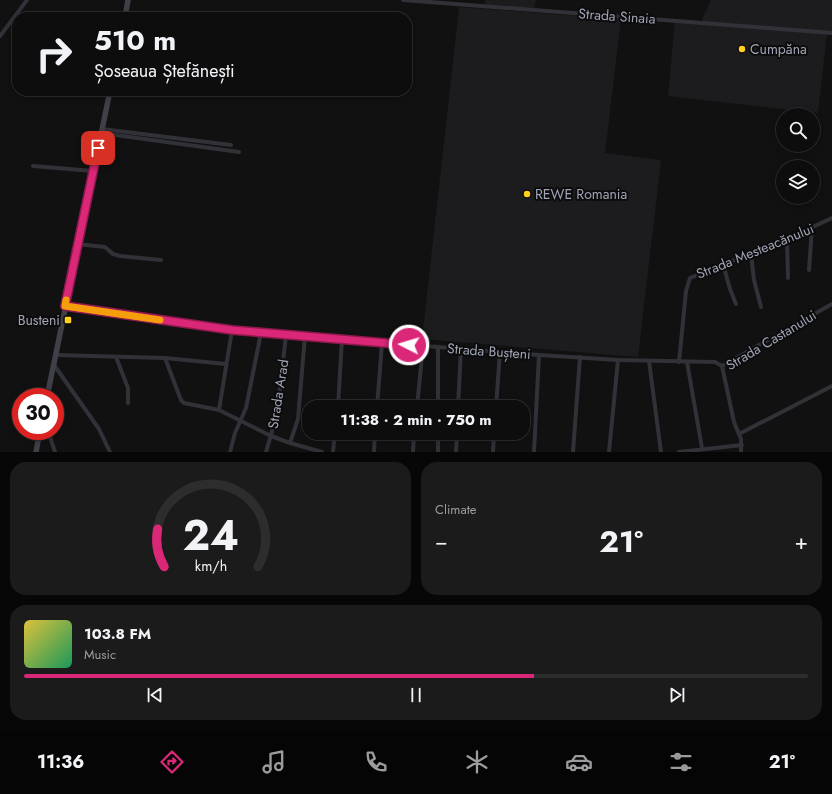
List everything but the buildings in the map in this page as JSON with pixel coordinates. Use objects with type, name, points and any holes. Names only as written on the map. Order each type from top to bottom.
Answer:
[{"type":"main road","points":[[126,12],[128,0]]},
{"type":"main road","points":[[49,388],[109,96]]},
{"type":"main road","points":[[36,452],[38,440]]},
{"type":"street","points":[[18,12],[27,0]]},
{"type":"street","name":"Strada Sinaia","points":[[403,0],[832,32]]},
{"type":"street","points":[[0,36],[12,20]]},
{"type":"street","points":[[102,131],[231,145]]},
{"type":"street","points":[[102,131],[239,152]]},
{"type":"street","points":[[33,166],[93,171]]},
{"type":"street","name":"Strada Mesteacănului","points":[[680,362],[688,281],[692,276],[751,254],[832,218]]},
{"type":"street","points":[[810,270],[812,228]]},
{"type":"street","points":[[787,239],[788,278]]},
{"type":"street","points":[[78,244],[108,248],[113,254],[120,256],[161,260]]},
{"type":"street","points":[[751,254],[754,280],[762,306]]},
{"type":"street","points":[[723,264],[736,304]]},
{"type":"street","name":"Strada Castanului","points":[[741,452],[742,444],[734,422],[722,366],[832,304]]},
{"type":"street","name":"Strada Bușteni","points":[[65,306],[260,333],[580,358],[715,362],[722,366]]},
{"type":"street","points":[[219,410],[232,330]]},
{"type":"street","points":[[230,452],[235,433],[242,420],[249,393],[260,333]]},
{"type":"street","name":"Strada Arad","points":[[266,452],[278,414],[286,335]]},
{"type":"street","points":[[290,443],[298,419],[305,336]]},
{"type":"street","points":[[338,400],[342,339]]},
{"type":"street","points":[[378,400],[382,343]]},
{"type":"street","points":[[418,400],[423,346]]},
{"type":"street","points":[[438,348],[438,400]]},
{"type":"street","points":[[458,400],[461,349]]},
{"type":"street","points":[[497,400],[500,352]]},
{"type":"street","points":[[56,355],[165,358],[226,364]]},
{"type":"street","points":[[534,452],[539,355]]},
{"type":"street","points":[[116,357],[128,388],[128,403]]},
{"type":"street","points":[[165,358],[182,402],[219,410],[242,420],[271,436],[322,452]]},
{"type":"street","points":[[573,452],[580,358]]},
{"type":"street","points":[[609,452],[618,360]]},
{"type":"street","points":[[649,361],[662,452]]},
{"type":"street","points":[[687,362],[703,449]]},
{"type":"street","points":[[54,366],[99,429],[110,452]]},
{"type":"street","points":[[739,434],[832,386]]},
{"type":"street","points":[[51,440],[55,452]]},
{"type":"street","points":[[333,452],[334,440]]},
{"type":"street","points":[[374,452],[375,440]]},
{"type":"street","points":[[413,452],[414,440]]},
{"type":"street","points":[[438,440],[438,452]]},
{"type":"street","points":[[456,452],[457,440]]},
{"type":"street","points":[[493,452],[494,440]]},
{"type":"street","points":[[679,452],[742,444]]},
{"type":"shaded area","points":[[485,0],[536,0],[534,10],[484,6]]},
{"type":"shaded area","points":[[711,0],[832,0],[832,33],[827,32],[819,108],[776,108],[668,96],[675,20],[701,22]]},
{"type":"shaded area","points":[[459,7],[621,19],[605,153],[661,160],[638,357],[422,339]]},
{"type":"slow traffic","points":[[66,300],[65,306],[160,320]]},
{"type":"place","name":"Cumpăna","points":[[742,49]]},
{"type":"place","name":"REWE Romania","points":[[527,194]]},
{"type":"place","name":"Busteni","points":[[68,320]]},
{"type":"route","points":[[98,148],[65,306],[232,330],[409,345]]}]
